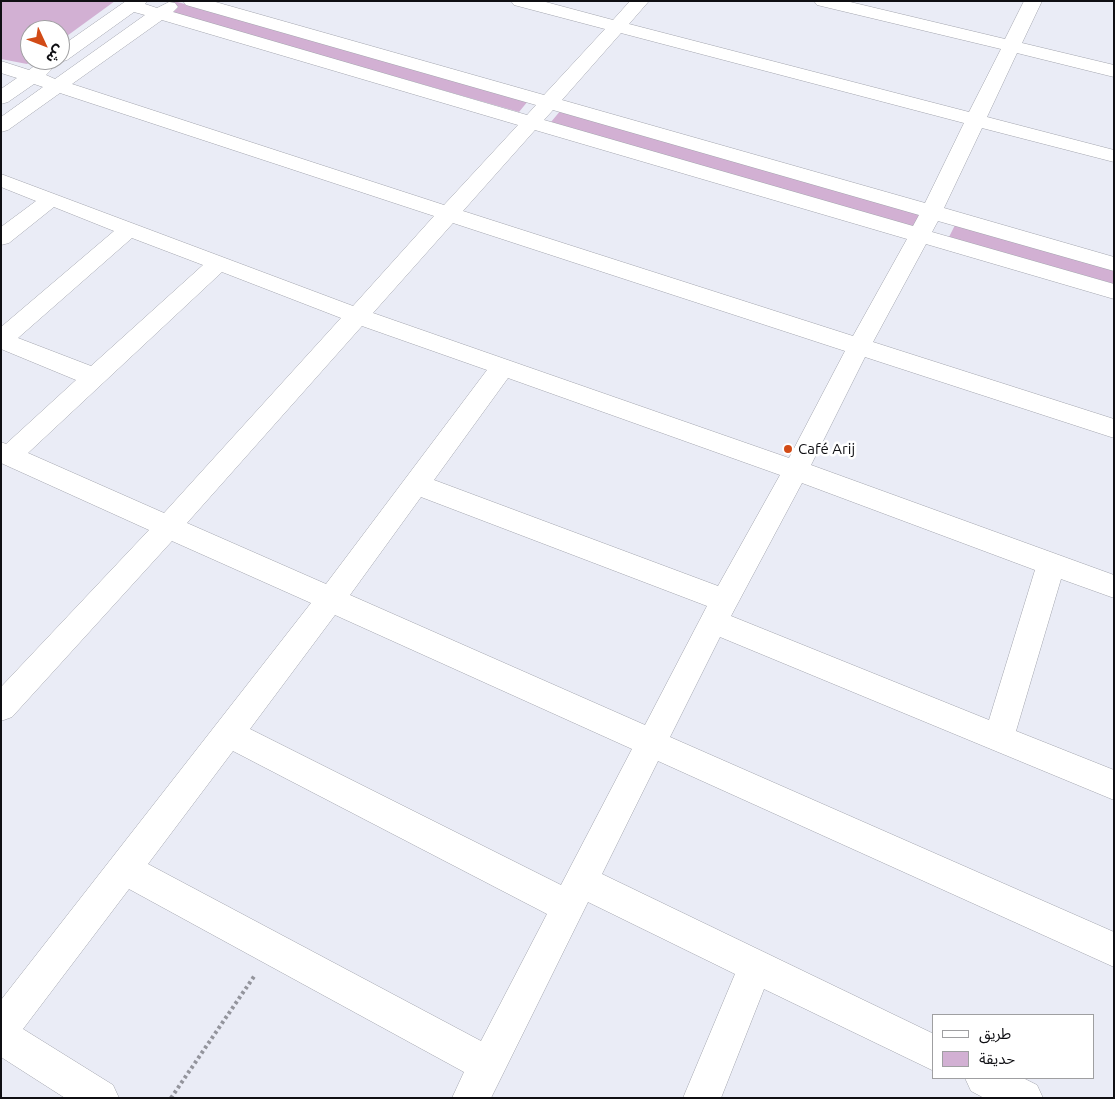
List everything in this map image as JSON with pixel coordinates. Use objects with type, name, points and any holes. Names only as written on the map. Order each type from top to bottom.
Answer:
[{"type":"street","points":[[1,126],[177,1]]},
{"type":"street","points":[[192,1],[550,102],[925,223],[1114,292]]},
{"type":"street","points":[[520,1],[1114,156]]},
{"type":"street","points":[[1,708],[167,528],[640,1]]},
{"type":"street","points":[[823,1],[1114,72]]},
{"type":"street","points":[[471,1098],[719,611],[796,470],[859,346],[925,223],[1033,1]]},
{"type":"street","points":[[70,49],[134,3],[160,14],[532,121],[925,223],[1114,264]]},
{"type":"street","points":[[1,67],[1114,429]]},
{"type":"street","points":[[1,98],[41,70]]},
{"type":"street","points":[[1,180],[217,264],[358,316],[796,470],[1114,586]]},
{"type":"street","points":[[1,238],[51,199]]},
{"type":"street","points":[[94,377],[1,340],[129,229]]},
{"type":"street","points":[[217,264],[94,377],[5,454],[1114,950]]},
{"type":"street","points":[[1,1029],[330,600],[503,367]]},
{"type":"street","points":[[416,484],[719,611],[999,738],[1114,785]]},
{"type":"street","points":[[999,738],[1051,564]]},
{"type":"street","points":[[228,733],[574,894],[756,966],[932,1052]]},
{"type":"street","points":[[125,869],[488,1064]]},
{"type":"street","points":[[702,1098],[756,966]]},
{"type":"street","points":[[1,1036],[100,1098]]},
{"type":"street","points":[[986,1079],[1024,1098]]},
{"type":"path","points":[[171,1098],[274,948]]},
{"type":"green space","points":[[1,1],[115,1],[70,34],[70,20],[20,20],[20,63],[1,59]]},
{"type":"green space","points":[[174,1],[528,101],[519,112],[162,10]]},
{"type":"green space","points":[[561,110],[921,214],[914,228],[551,122]]},
{"type":"green space","points":[[955,225],[1114,270],[1114,284],[949,237]]},
{"type":"place","name":"Café Arij","points":[[788,449]]}]
